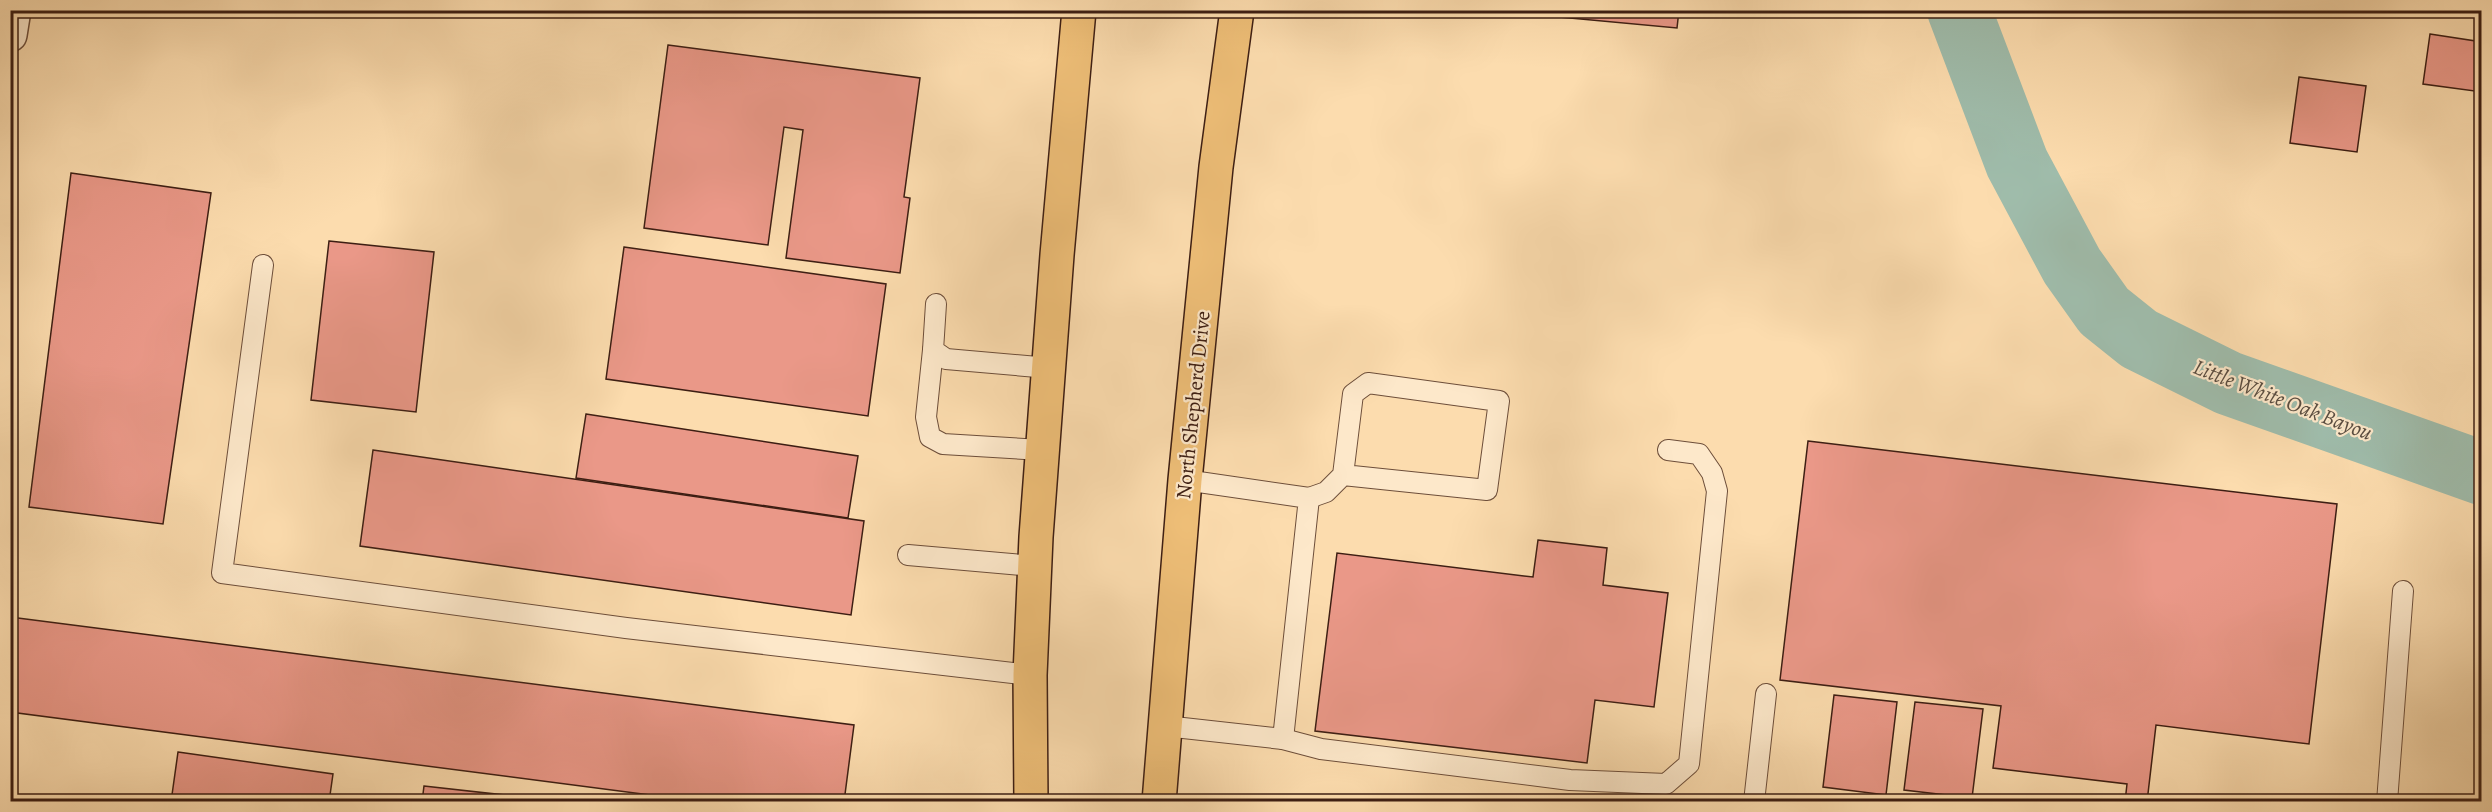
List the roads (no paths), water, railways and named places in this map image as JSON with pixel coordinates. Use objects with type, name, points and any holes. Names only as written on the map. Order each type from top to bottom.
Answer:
[{"type":"main road","points":[[1031,801],[1030,675],[1034,566],[1048,368],[1079,10]]},
{"type":"main road","name":"North Shepherd Drive","points":[[1160,801],[1185,480],[1216,167],[1237,10]]},
{"type":"street","points":[[10,35],[14,10]]},
{"type":"lane","points":[[263,265],[222,573],[626,628],[1030,675]]},
{"type":"lane","points":[[936,304],[926,417],[930,437],[943,444],[1042,450]]},
{"type":"lane","points":[[933,350],[946,359],[1048,368]]},
{"type":"lane","points":[[1185,480],[1309,498],[1326,492],[1343,475],[1353,394],[1368,383],[1498,401],[1487,490],[1343,475]]},
{"type":"lane","points":[[1165,726],[1283,739],[1321,749],[1570,780],[1666,784],[1689,764],[1717,491],[1712,472],[1699,454],[1668,450]]},
{"type":"lane","points":[[1283,739],[1309,498]]},
{"type":"lane","points":[[908,555],[1034,566]]},
{"type":"lane","points":[[2387,801],[2403,591]]},
{"type":"lane","points":[[1754,801],[1766,694]]},
{"type":"waterway","name":"Little White Oak Bayou","points":[[1959,10],[2017,163],[2072,266],[2104,311],[2139,339],[2228,383],[2482,473]]}]
